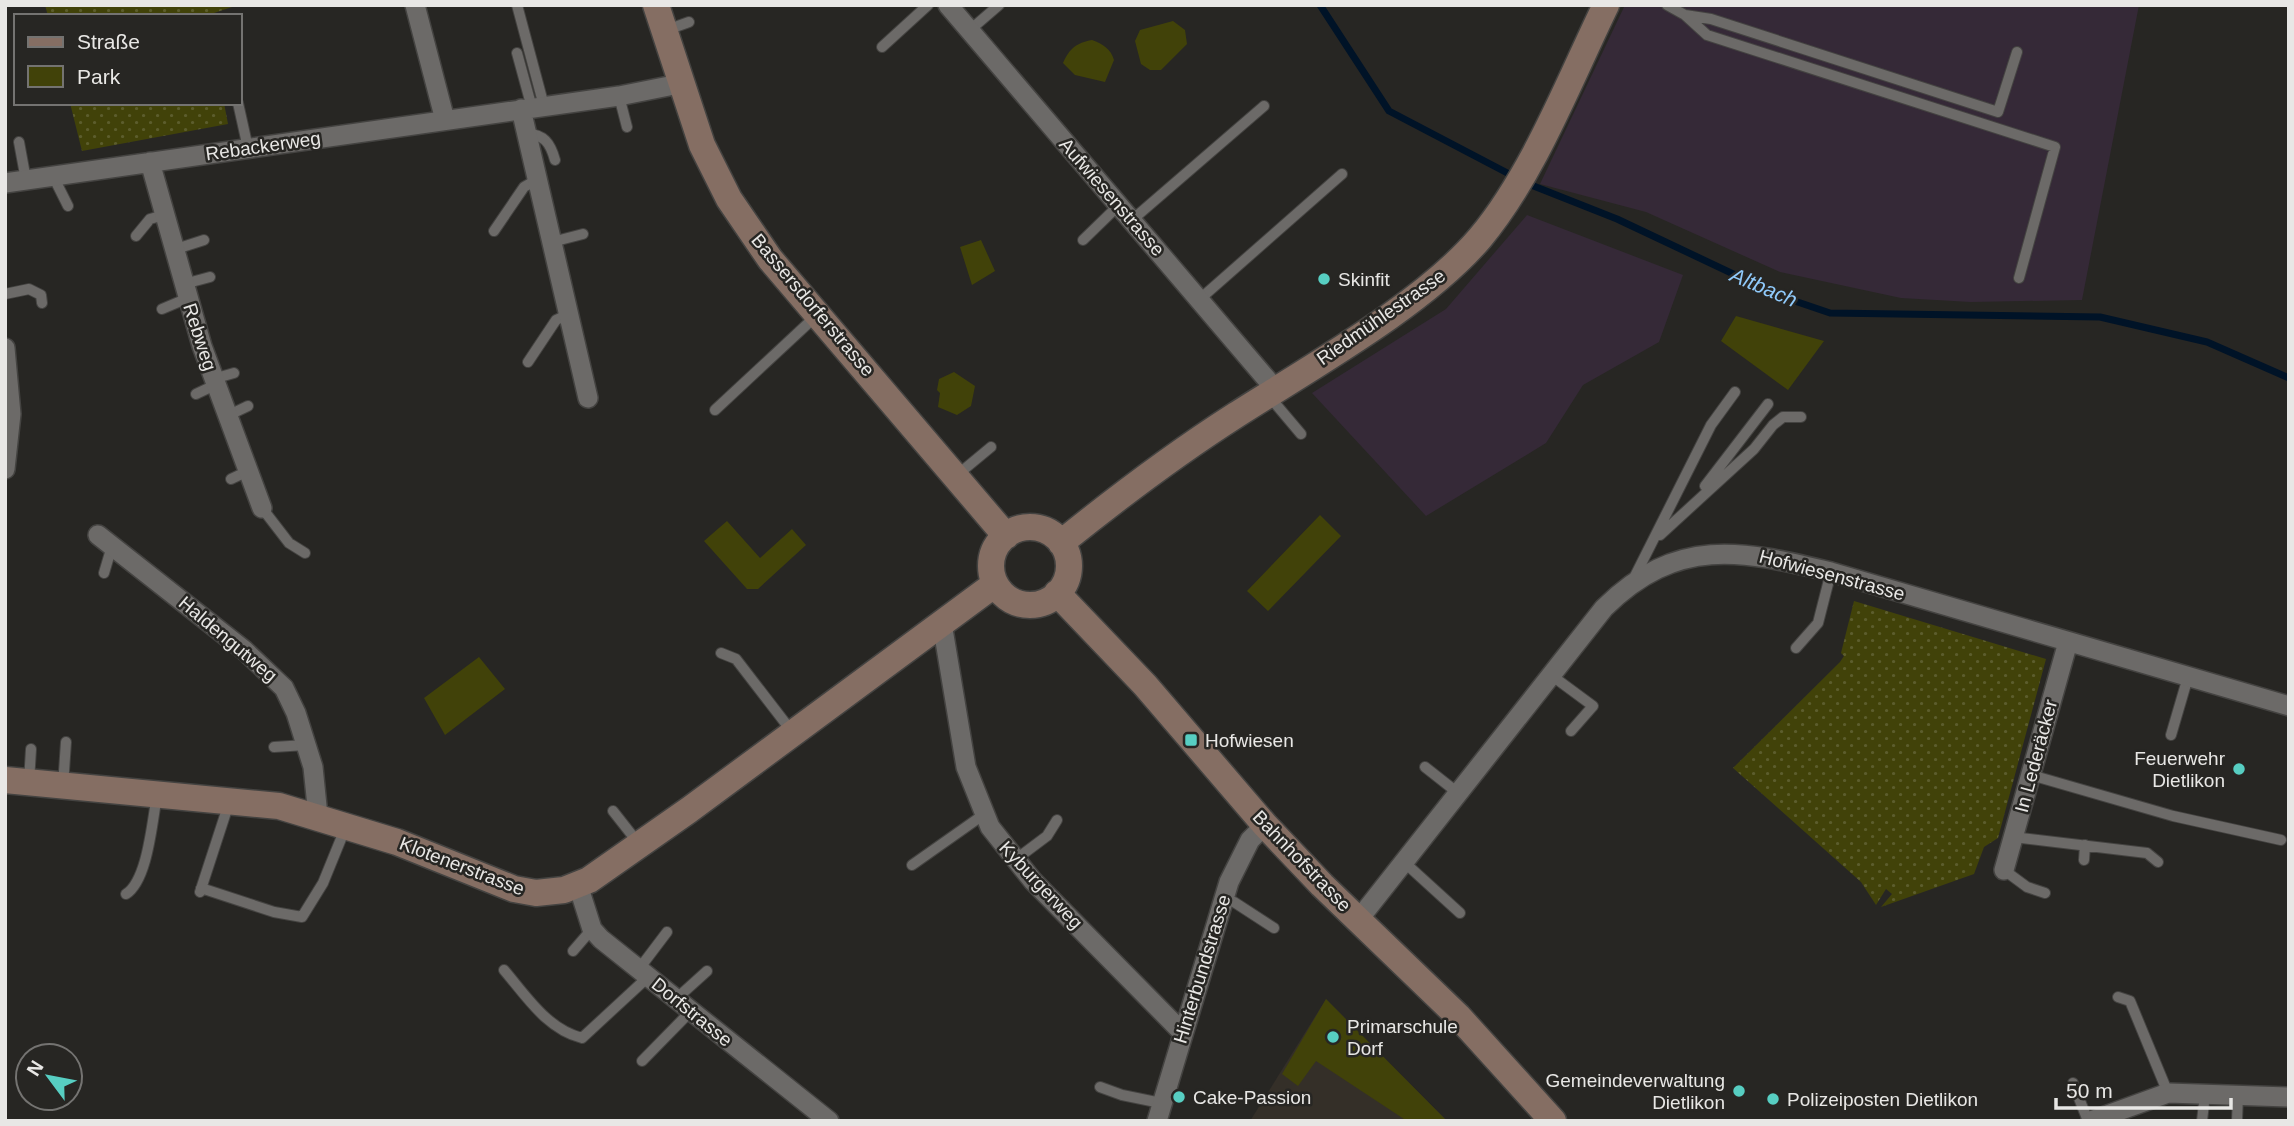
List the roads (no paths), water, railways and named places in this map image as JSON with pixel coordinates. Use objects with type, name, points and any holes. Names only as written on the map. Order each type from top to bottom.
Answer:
[{"type":"street","points":[[415,5],[445,120]]},
{"type":"street","name":"Bassersdorferstrasse","points":[[656,5],[679,84],[702,145],[729,199],[770,259],[1006,536]]},
{"type":"street","name":"Aufwiesenstrasse","points":[[948,5],[1199,299],[1272,392]]},
{"type":"street","name":"Riedmühlestrasse","points":[[1061,543],[1161,465],[1385,317],[1472,247],[1524,172],[1606,5]]},
{"type":"street","name":"Rebackerweg","points":[[5,183],[619,96],[679,84]]},
{"type":"street","points":[[532,108],[526,133],[588,397]]},
{"type":"street","name":"Rebweg","points":[[150,162],[173,250],[227,416],[240,475],[262,508]]},
{"type":"street","points":[[6,361],[11,414],[6,460]]},
{"type":"street","points":[[1028,527],[1052,534],[1061,543],[1069,564],[1064,585],[1057,593],[1036,605],[1023,605],[1002,594],[995,583],[992,558],[1006,536],[1028,527]]},
{"type":"street","name":"Haldengutweg","points":[[105,540],[244,650],[280,682],[289,695],[306,745],[315,779],[318,816]]},
{"type":"street","name":"Hofwiesenstrasse","points":[[1359,919],[1604,608],[1631,583],[1682,560],[1720,553],[1769,556],[2289,706]]},
{"type":"street","name":"Klotenerstrasse","points":[[17,781],[279,806],[397,842],[514,889],[540,893],[578,886],[793,734],[995,583]]},
{"type":"street","name":"Bahnhofstrasse","points":[[1057,593],[1144,685],[1265,825],[1322,886],[1458,1016],[1553,1121]]},
{"type":"street","name":"Kyburgerweg","points":[[942,623],[962,750],[983,814],[1015,861],[1182,1032]]},
{"type":"street","name":"In Lederäcker","points":[[2004,870],[2068,642]]},
{"type":"street","name":"Hinterbundstrasse","points":[[1159,1112],[1224,899],[1250,840],[1265,825]]},
{"type":"street","points":[[578,886],[592,929]]},
{"type":"street","name":"Dorfstrasse","points":[[592,929],[820,1117]]},
{"type":"street","points":[[2090,1121],[2168,1093],[2289,1097]]},
{"type":"lane","points":[[517,5],[532,108]]},
{"type":"lane","points":[[882,47],[928,5]]},
{"type":"lane","points":[[970,30],[999,5]]},
{"type":"lane","points":[[1670,6],[1685,15],[1707,35],[2055,147],[2019,278]]},
{"type":"lane","points":[[1685,15],[1711,19],[1998,112],[2018,52]]},
{"type":"lane","points":[[664,31],[689,23]]},
{"type":"lane","points":[[517,53],[532,108]]},
{"type":"lane","points":[[619,96],[627,127]]},
{"type":"lane","points":[[238,105],[248,148]]},
{"type":"lane","points":[[1083,240],[1126,213],[1264,106]]},
{"type":"lane","points":[[526,133],[540,135],[551,146],[555,160]]},
{"type":"lane","points":[[19,142],[26,180]]},
{"type":"lane","points":[[1199,299],[1342,174]]},
{"type":"lane","points":[[53,176],[68,206]]},
{"type":"lane","points":[[494,231],[524,187],[536,180]]},
{"type":"lane","points":[[136,236],[150,219],[164,215]]},
{"type":"lane","points":[[552,242],[583,234]]},
{"type":"lane","points":[[173,250],[204,240]]},
{"type":"lane","points":[[162,309],[210,277]]},
{"type":"lane","points":[[5,294],[29,289],[41,295],[42,303]]},
{"type":"lane","points":[[528,362],[556,320],[570,314]]},
{"type":"lane","points":[[715,410],[817,315]]},
{"type":"lane","points":[[196,394],[234,373]]},
{"type":"lane","points":[[1272,392],[1301,434]]},
{"type":"lane","points":[[1631,583],[1711,425],[1735,392]]},
{"type":"lane","points":[[1692,503],[1768,404]]},
{"type":"lane","points":[[227,416],[248,405]]},
{"type":"lane","points":[[1653,543],[1692,503],[1754,449],[1773,425],[1783,418],[1801,417]]},
{"type":"lane","points":[[956,476],[991,447]]},
{"type":"lane","points":[[262,508],[289,543],[305,553]]},
{"type":"lane","points":[[104,573],[105,540]]},
{"type":"lane","points":[[1796,648],[1818,623],[1831,572]]},
{"type":"lane","points":[[721,653],[736,659],[793,734]]},
{"type":"lane","points":[[1551,674],[1593,706],[1571,731]]},
{"type":"lane","points":[[2171,735],[2189,677]]},
{"type":"lane","points":[[63,786],[66,742]]},
{"type":"lane","points":[[274,747],[306,745]]},
{"type":"lane","points":[[17,781],[31,749]]},
{"type":"lane","points":[[1425,767],[1458,793]]},
{"type":"lane","points":[[2031,775],[2174,816],[2281,840]]},
{"type":"lane","points":[[126,894],[143,868],[158,796]]},
{"type":"lane","points":[[229,802],[201,890],[274,912],[302,917],[323,883],[347,825]]},
{"type":"lane","points":[[613,811],[639,845]]},
{"type":"lane","points":[[912,865],[983,814]]},
{"type":"lane","points":[[1015,861],[1047,836],[1057,820]]},
{"type":"lane","points":[[2013,837],[2147,853],[2158,862]]},
{"type":"lane","points":[[2084,860],[2085,845]]},
{"type":"lane","points":[[1404,862],[1460,913]]},
{"type":"lane","points":[[2004,870],[2027,887],[2045,893]]},
{"type":"lane","points":[[1224,899],[1234,902],[1273,928]]},
{"type":"lane","points":[[573,950],[592,929]]},
{"type":"lane","points":[[504,970],[544,1018],[565,1034],[582,1038],[644,973],[667,932]]},
{"type":"lane","points":[[642,1061],[707,971]]},
{"type":"lane","points":[[2118,997],[2130,1001],[2168,1093]]},
{"type":"lane","points":[[2073,1083],[2090,1121]]},
{"type":"lane","points":[[1100,1087],[1159,1112]]},
{"type":"lane","points":[[2202,1121],[2205,1094]]},
{"type":"lane","points":[[2237,1121],[2238,1095]]},
{"type":"waterway","name":"Altbach","points":[[1320,5],[1389,111],[1515,177]]},
{"type":"waterway","name":"Altbach","points":[[1526,183],[1617,219],[1780,296],[1830,313],[2100,317],[2207,342],[2289,378]]},
{"type":"place","name":"Skinfit","points":[[1324,279]]},
{"type":"place","name":"Hofwiesen","points":[[1191,740]]},
{"type":"place","name":"Feuerwehr Dietlikon","points":[[2239,769]]},
{"type":"place","name":"Primarschule Dorf","points":[[1333,1037]]},
{"type":"place","name":"Gemeindeverwaltung Dietlikon","points":[[1739,1091]]},
{"type":"place","name":"Cake-Passion","points":[[1179,1097]]},
{"type":"place","name":"Polizeiposten Dietlikon","points":[[1773,1099]]}]
